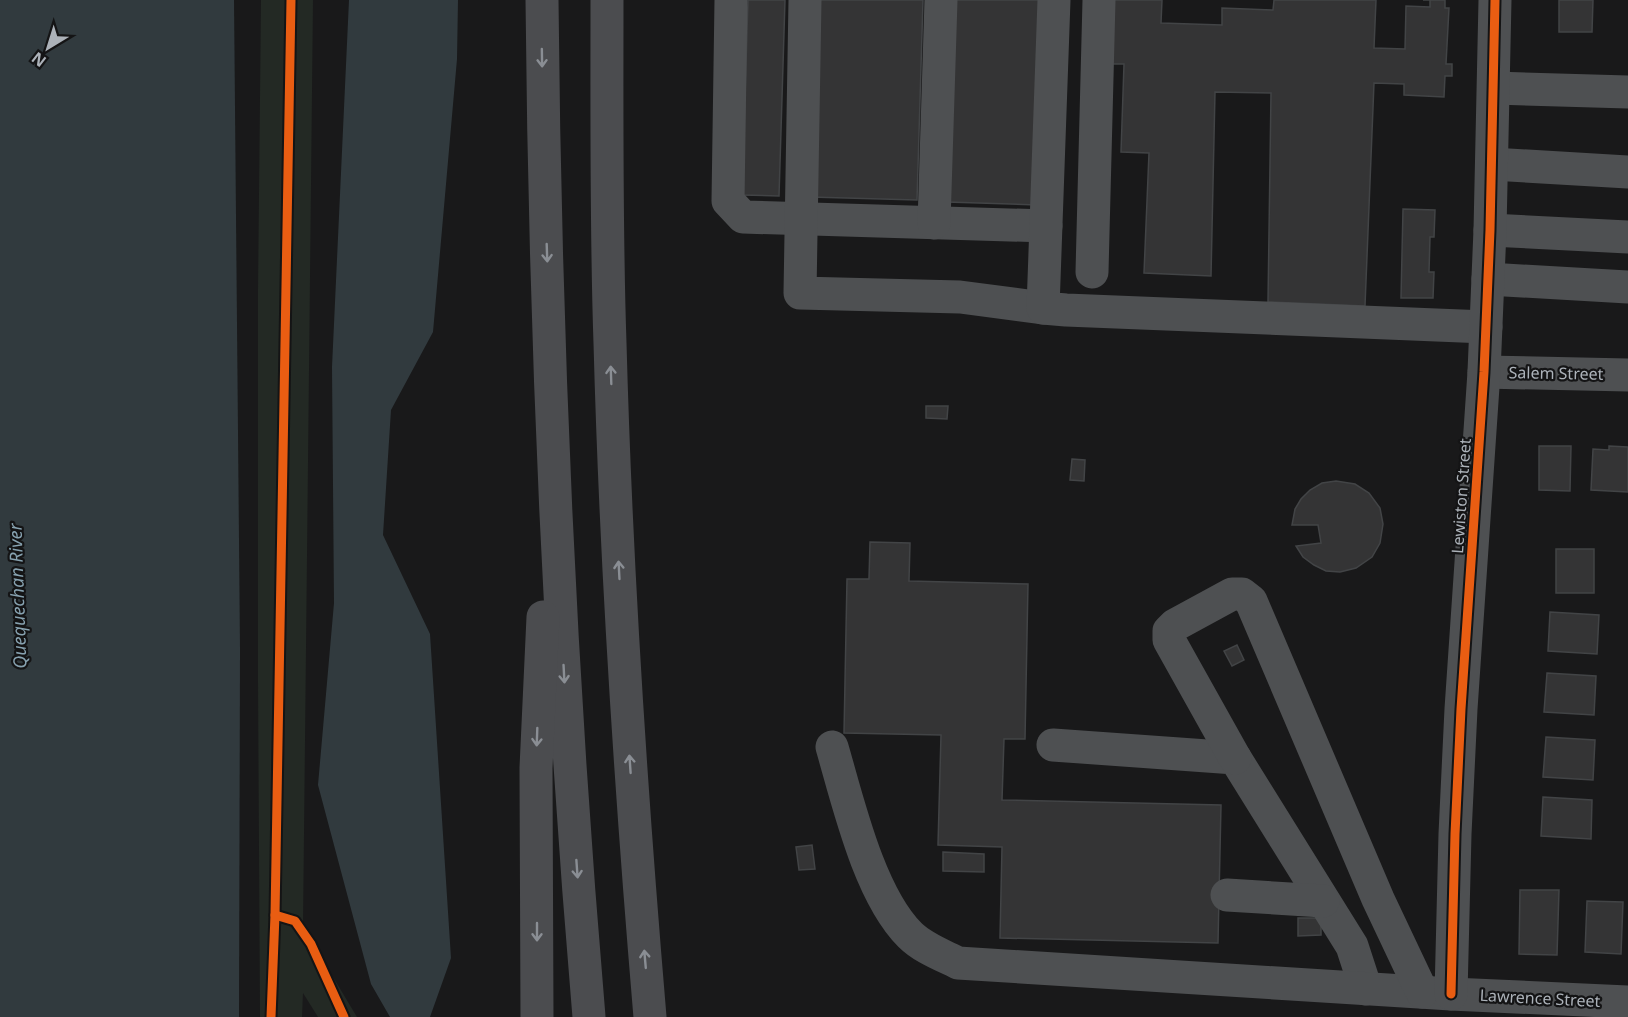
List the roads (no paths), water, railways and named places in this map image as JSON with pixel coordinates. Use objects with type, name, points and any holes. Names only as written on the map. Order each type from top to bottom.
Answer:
[{"type":"highway","points":[[542,0],[553,427],[565,683],[589,1017]]},
{"type":"highway","points":[[607,0],[608,275],[614,452],[630,753],[650,1017]]},
{"type":"highway","points":[[537,1017],[537,756],[553,427]]},
{"type":"street","points":[[731,0],[728,201],[743,217],[1046,226]]},
{"type":"street","points":[[805,0],[801,293],[960,297],[1066,310],[1486,327]]},
{"type":"street","points":[[934,223],[941,0]]},
{"type":"street","points":[[1043,308],[1054,0]]},
{"type":"street","points":[[1092,272],[1099,0]]},
{"type":"street","name":"Lewiston Street","points":[[1436,993],[1455,834],[1461,709],[1484,372],[1492,164],[1495,0]]},
{"type":"street","points":[[1494,88],[1628,92]]},
{"type":"street","points":[[1492,164],[1628,172]]},
{"type":"street","points":[[1490,230],[1628,237]]},
{"type":"street","points":[[1488,279],[1628,287]]},
{"type":"street","name":"Salem Street","points":[[1484,372],[1628,375]]},
{"type":"street","points":[[1366,989],[1352,946],[1235,758],[1169,640],[1169,631],[1175,625],[1232,594],[1242,594],[1251,601],[1378,899],[1436,993]]},
{"type":"street","points":[[1053,745],[1235,758]]},
{"type":"street","name":"Lawrence Street","points":[[832,747],[863,847],[875,879],[891,909],[911,936],[958,963],[1366,989],[1628,1002]]},
{"type":"street","points":[[1227,894],[1323,901]]},
{"type":"water","name":"Quequechan River","points":[[0,0],[234,0],[240,649],[239,1017],[0,1017]]},
{"type":"water","points":[[349,0],[458,0],[457,59],[433,332],[391,410],[383,535],[430,634],[451,958],[430,1017],[390,1017],[371,984],[318,785],[334,603],[332,367]]}]
